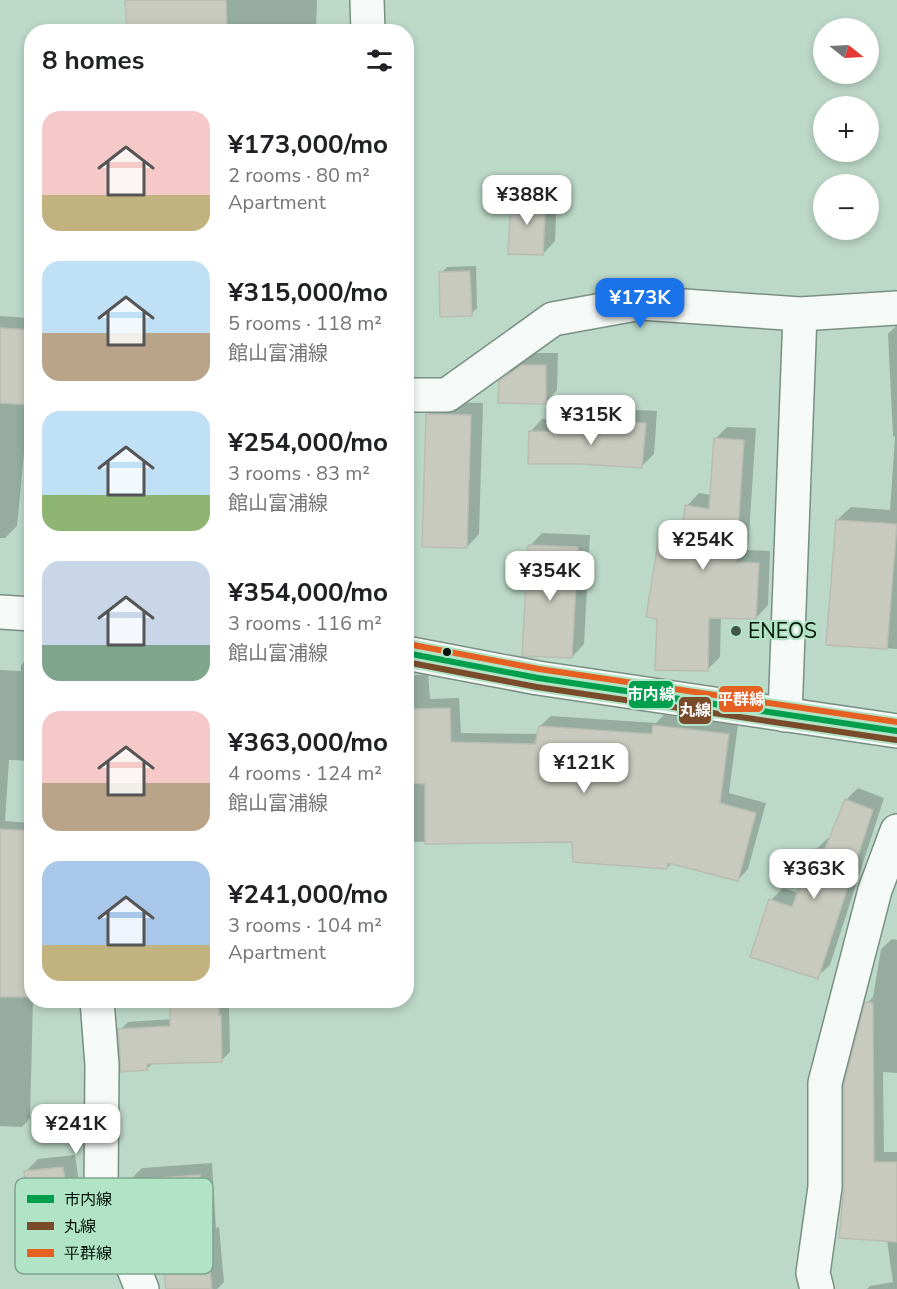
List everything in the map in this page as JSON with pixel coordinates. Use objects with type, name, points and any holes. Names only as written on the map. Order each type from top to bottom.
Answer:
[{"type":"street","points":[[367,0],[368,24]]},
{"type":"street","points":[[414,395],[447,395],[554,319],[641,303],[800,314],[897,308]]},
{"type":"street","points":[[785,715],[800,314]]},
{"type":"street","points":[[0,612],[24,614]]},
{"type":"street","points":[[414,655],[538,678],[897,730]]},
{"type":"street","points":[[817,1289],[813,1273],[825,1187],[825,1083],[875,890],[897,831]]},
{"type":"street","points":[[98,1008],[102,1065],[101,1178]]},
{"type":"street","points":[[136,1274],[142,1289]]},
{"type":"building","points":[[125,0],[226,0],[227,24],[126,24]]},
{"type":"building","points":[[511,198],[546,199],[543,255],[508,254]]},
{"type":"building","points":[[470,271],[472,316],[440,317],[439,272]]},
{"type":"building","points":[[0,328],[24,330],[24,404],[0,403]]},
{"type":"building","points":[[522,365],[546,365],[546,404],[498,403],[499,381]]},
{"type":"building","points":[[426,414],[471,415],[467,548],[422,547]]},
{"type":"building","points":[[603,421],[646,423],[642,468],[528,464],[529,431],[602,432]]},
{"type":"building","points":[[714,438],[744,440],[736,562],[759,563],[756,619],[709,618],[708,671],[655,670],[657,619],[646,617],[659,537],[681,540],[685,505],[709,509]]},
{"type":"building","points":[[836,520],[897,524],[887,649],[826,645]]},
{"type":"building","points":[[528,545],[578,547],[572,658],[522,656]]},
{"type":"building","points":[[450,708],[451,742],[535,744],[539,726],[652,734],[653,725],[729,734],[720,803],[756,813],[738,881],[668,863],[667,869],[573,862],[572,842],[425,844],[425,784],[414,783],[414,709]]},
{"type":"building","points":[[845,799],[873,810],[818,979],[750,957],[769,899],[792,907],[814,849],[825,849]]},
{"type":"building","points":[[0,829],[24,830],[24,997],[0,997]]},
{"type":"building","points":[[865,1002],[873,1003],[874,1162],[897,1162],[897,1242],[839,1238],[844,1187],[844,1085]]},
{"type":"building","points":[[170,1008],[219,1008],[222,1062],[147,1064],[148,1070],[121,1072],[118,1029],[170,1026]]},
{"type":"building","points":[[63,1167],[65,1178],[25,1178],[24,1171]]},
{"type":"building","points":[[200,1175],[200,1178],[157,1178]]},
{"type":"building","points":[[164,1274],[210,1274],[212,1289],[166,1289]]},
{"type":"transit line","name":"平群線","points":[[414,645],[539,669],[897,722]]},
{"type":"transit line","name":"市内線","points":[[414,655],[538,678],[897,731]]},
{"type":"transit line","name":"丸線","points":[[414,664],[537,687],[896,740]]},
{"type":"place","name":"ENEOS","points":[[736,631]]}]
